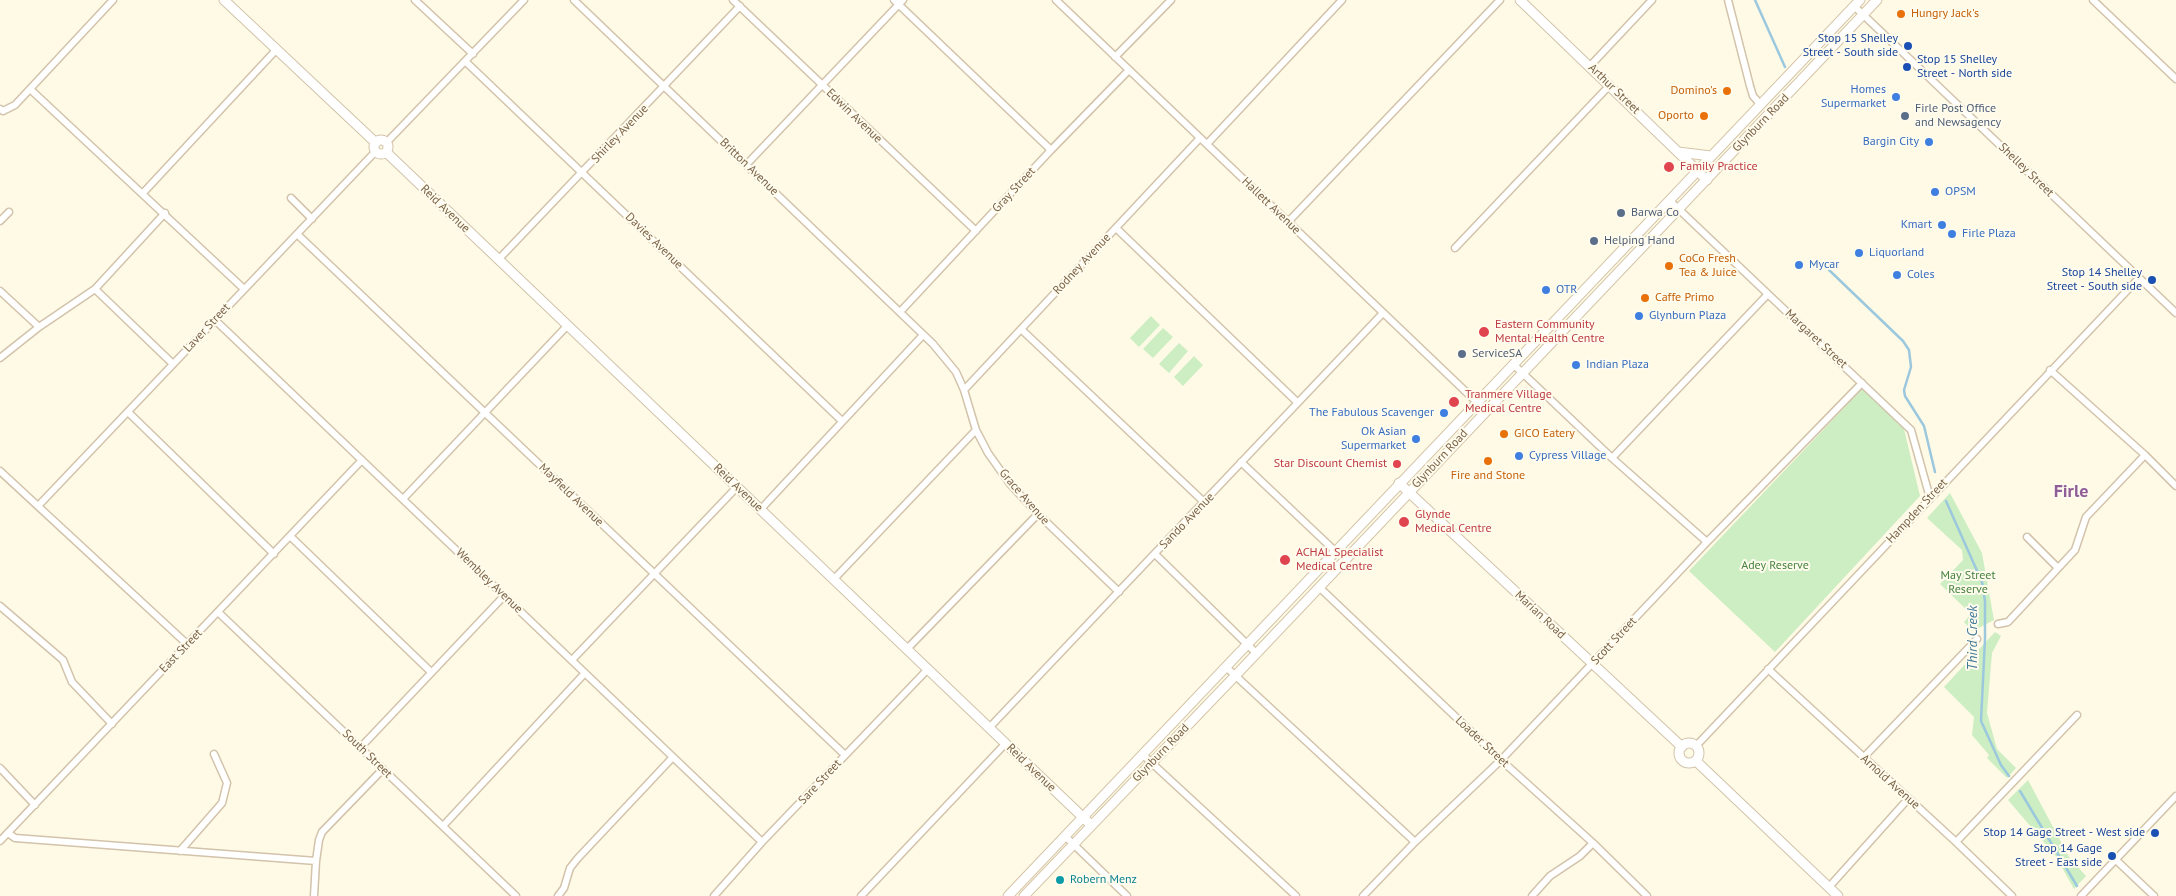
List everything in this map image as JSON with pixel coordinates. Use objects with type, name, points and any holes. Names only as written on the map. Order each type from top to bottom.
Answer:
[{"type":"main road","name":"Arthur Street","points":[[1520,0],[1706,180]]},
{"type":"main road","name":"Glynburn Road","points":[[1024,896],[1877,0]]},
{"type":"main road","points":[[229,1],[381,154],[386,148]]},
{"type":"main road","name":"Glynburn Road","points":[[1008,896],[1857,3]]},
{"type":"main road","name":"Reid Avenue","points":[[386,148],[498,260],[1091,824]]},
{"type":"main road","points":[[1678,152],[1711,156]]},
{"type":"main road","points":[[1534,341],[1544,341],[1565,328]]},
{"type":"main road","name":"Marian Road","points":[[1399,483],[1682,747]]},
{"type":"main road","points":[[1689,743],[1696,746],[1699,754],[1696,760],[1689,763],[1681,758],[1679,754],[1682,747],[1689,743]]},
{"type":"main road","points":[[1696,760],[1838,896]]},
{"type":"street","points":[[2,110],[15,105],[113,0]]},
{"type":"street","points":[[415,0],[473,54]]},
{"type":"street","points":[[386,148],[524,0]]},
{"type":"street","name":"Britton Avenue","points":[[574,0],[923,335]]},
{"type":"street","name":"Edwin Avenue","points":[[733,0],[976,231]]},
{"type":"street","name":"Hallett Avenue","points":[[1056,0],[1486,411]]},
{"type":"street","points":[[1115,57],[1170,0]]},
{"type":"street","points":[[1206,144],[1342,0]]},
{"type":"street","points":[[1288,222],[1500,0]]},
{"type":"street","points":[[1590,66],[1652,0]]},
{"type":"street","points":[[1728,0],[1753,96],[1761,105]]},
{"type":"street","points":[[2093,0],[2176,79]]},
{"type":"street","points":[[746,165],[898,2],[1051,150]]},
{"type":"street","name":"Shelley Street","points":[[1857,3],[1863,15],[2176,313]]},
{"type":"street","name":"Shirley Avenue","points":[[498,260],[665,87],[740,6]]},
{"type":"street","points":[[143,193],[276,50]]},
{"type":"street","name":"Davies Avenue","points":[[466,62],[842,421]]},
{"type":"street","name":"Gray Street","points":[[900,312],[1051,150],[1129,70]]},
{"type":"street","points":[[1455,248],[1609,86]]},
{"type":"street","points":[[30,89],[244,288]]},
{"type":"street","name":"Rodney Avenue","points":[[964,390],[1200,138]]},
{"type":"street","name":"Laver Street","points":[[39,505],[244,288],[312,219],[375,147]]},
{"type":"street","points":[[291,198],[312,219]]},
{"type":"street","name":"Margaret Street","points":[[1669,200],[1911,430],[1930,498]]},
{"type":"street","points":[[0,221],[9,212]]},
{"type":"street","points":[[0,358],[39,327],[95,289],[165,214]]},
{"type":"street","points":[[1116,228],[1298,402]]},
{"type":"street","name":"Mayfield Avenue","points":[[297,234],[845,755]]},
{"type":"street","name":"Hampden Street","points":[[1696,746],[2139,278]]},
{"type":"street","points":[[95,289],[173,364]]},
{"type":"street","points":[[0,291],[39,327]]},
{"type":"street","points":[[1612,458],[1768,294]]},
{"type":"street","name":"Sando Avenue","points":[[989,728],[1383,313]]},
{"type":"street","name":"Wembley Avenue","points":[[215,320],[762,842]]},
{"type":"street","points":[[403,499],[567,326]]},
{"type":"street","points":[[1022,330],[1204,502]]},
{"type":"street","points":[[760,510],[923,335]]},
{"type":"street","name":"Grace Avenue","points":[[923,335],[945,358],[964,390],[976,430],[1001,472],[1038,514],[1119,592]]},
{"type":"street","points":[[1513,364],[1612,458],[1707,542]]},
{"type":"street","points":[[2050,370],[2144,454],[2176,486]]},
{"type":"street","name":"Scott Street","points":[[1363,896],[1415,842],[1501,760],[1707,542],[1862,382]]},
{"type":"street","points":[[128,412],[274,554]]},
{"type":"street","points":[[834,579],[976,430]]},
{"type":"street","points":[[1998,624],[2008,622],[2075,550],[2086,518],[2144,454]]},
{"type":"street","name":"East Street","points":[[0,841],[291,537],[362,460]]},
{"type":"street","points":[[1241,462],[1336,552]]},
{"type":"street","points":[[0,471],[39,505],[187,644]]},
{"type":"street","points":[[572,660],[737,487]]},
{"type":"street","points":[[907,649],[1038,514]]},
{"type":"street","points":[[291,537],[431,672]]},
{"type":"street","points":[[2027,537],[2058,568]]},
{"type":"street","points":[[1155,554],[1256,653]]},
{"type":"street","name":"Loader Street","points":[[1319,587],[1501,760],[1593,843],[1647,896]]},
{"type":"street","points":[[360,748],[504,596]]},
{"type":"street","points":[[0,606],[63,660],[72,682],[112,724]]},
{"type":"street","name":"South Street","points":[[218,612],[516,896]]},
{"type":"street","points":[[1863,758],[1977,639]]},
{"type":"street","points":[[1226,667],[1415,842]]},
{"type":"street","name":"Sare Street","points":[[714,896],[762,842],[928,669]]},
{"type":"street","name":"Arnold Avenue","points":[[1768,669],[2012,896]]},
{"type":"street","points":[[443,826],[585,673]]},
{"type":"street","points":[[1956,842],[2077,715]]},
{"type":"street","points":[[861,896],[1006,743]]},
{"type":"street","points":[[180,851],[222,803],[227,783],[214,754]]},
{"type":"street","points":[[1142,754],[1296,896]]},
{"type":"street","points":[[558,896],[564,888],[570,868],[578,858],[673,757]]},
{"type":"street","points":[[0,768],[35,804]]},
{"type":"street","points":[[314,896],[316,861],[322,832],[383,769]]},
{"type":"street","points":[[2081,896],[2176,796]]},
{"type":"street","points":[[1828,887],[1908,799]]},
{"type":"street","points":[[8,833],[15,838],[316,861]]},
{"type":"street","points":[[1065,836],[1127,896]]},
{"type":"street","points":[[1532,896],[1550,876],[1580,856],[1593,843]]},
{"type":"street","points":[[2116,860],[2154,896]]},
{"type":"green space","points":[[1151,316],[1160,325],[1139,347],[1130,338]]},
{"type":"green space","points":[[1163,328],[1173,337],[1153,358],[1143,349]]},
{"type":"green space","points":[[1179,343],[1188,351],[1169,373],[1159,364]]},
{"type":"green space","points":[[1194,356],[1203,365],[1183,386],[1174,377]]},
{"type":"green space","name":"Adey Reserve","points":[[1863,388],[1904,429],[1920,496],[1775,652],[1689,571]]},
{"type":"green space","name":"May Street Reserve","points":[[1950,493],[1982,553],[1994,620],[1973,631],[1964,622],[1971,614],[1940,584],[1963,560],[1962,550],[1927,518]]},
{"type":"green space","name":"May Street Reserve","points":[[1995,632],[2001,636],[1992,653],[1987,713],[1997,749],[2016,768],[2007,778],[1987,758],[1989,755],[1972,735],[1974,717],[1944,687]]},
{"type":"green space","points":[[2028,780],[2069,857],[2086,876],[2074,889],[2055,855],[2008,800]]},
{"type":"waterway","name":"Third Creek","points":[[1755,0],[1785,67]]},
{"type":"waterway","name":"Third Creek","points":[[1829,270],[1903,341],[1909,350],[1911,367],[1904,390],[1905,396],[1924,426],[1935,472]]},
{"type":"waterway","name":"Third Creek","points":[[1946,501],[1982,582],[1985,601],[1985,639],[1981,721],[2001,765],[2009,776]]},
{"type":"waterway","name":"Third Creek","points":[[2020,791],[2077,886]]},
{"type":"place","name":"Hungry Jack's","points":[[1901,14]]},
{"type":"place","name":"Stop 15 Shelley Street - South side","points":[[1908,46]]},
{"type":"place","name":"Stop 15 Shelley Street - North side","points":[[1907,67]]},
{"type":"place","name":"Domino's","points":[[1727,91]]},
{"type":"place","name":"Homes Supermarket","points":[[1896,97]]},
{"type":"place","name":"Oporto","points":[[1704,116]]},
{"type":"place","name":"Firle Post Office and Newsagency","points":[[1905,116]]},
{"type":"place","name":"Bargin City","points":[[1929,142]]},
{"type":"place","name":"Family Practice","points":[[1669,167]]},
{"type":"place","name":"OPSM","points":[[1935,192]]},
{"type":"place","name":"Barwa Co","points":[[1621,213]]},
{"type":"place","name":"Kmart","points":[[1942,225]]},
{"type":"place","name":"Firle Plaza","points":[[1952,234]]},
{"type":"place","name":"Helping Hand","points":[[1594,241]]},
{"type":"place","name":"Liquorland","points":[[1859,253]]},
{"type":"place","name":"Mycar","points":[[1799,265]]},
{"type":"place","name":"CoCo Fresh Tea & Juice","points":[[1669,266]]},
{"type":"place","name":"Coles","points":[[1897,275]]},
{"type":"place","name":"Stop 14 Shelley Street - South side","points":[[2152,280]]},
{"type":"place","name":"OTR","points":[[1546,290]]},
{"type":"place","name":"Caffe Primo","points":[[1645,298]]},
{"type":"place","name":"Glynburn Plaza","points":[[1639,316]]},
{"type":"place","name":"Eastern Community Mental Health Centre","points":[[1484,332]]},
{"type":"place","name":"ServiceSA","points":[[1462,354]]},
{"type":"place","name":"Indian Plaza","points":[[1576,365]]},
{"type":"place","name":"Tranmere Village Medical Centre","points":[[1454,402]]},
{"type":"place","name":"The Fabulous Scavenger","points":[[1444,413]]},
{"type":"place","name":"GICO Eatery","points":[[1504,434]]},
{"type":"place","name":"Ok Asian Supermarket","points":[[1416,439]]},
{"type":"place","name":"Cypress Village","points":[[1519,456]]},
{"type":"place","name":"Fire and Stone","points":[[1488,461]]},
{"type":"place","name":"Star Discount Chemist","points":[[1397,464]]},
{"type":"place","name":"Glynde Medical Centre","points":[[1404,522]]},
{"type":"place","name":"ACHAL Specialist Medical Centre","points":[[1285,560]]},
{"type":"place","name":"Stop 14 Gage Street - West side","points":[[2155,833]]},
{"type":"place","name":"Stop 14 Gage Street - East side","points":[[2112,856]]},
{"type":"place","name":"Robern Menz","points":[[1060,880]]},
{"type":"district","name":"Firle","points":[[2071,492]]}]
